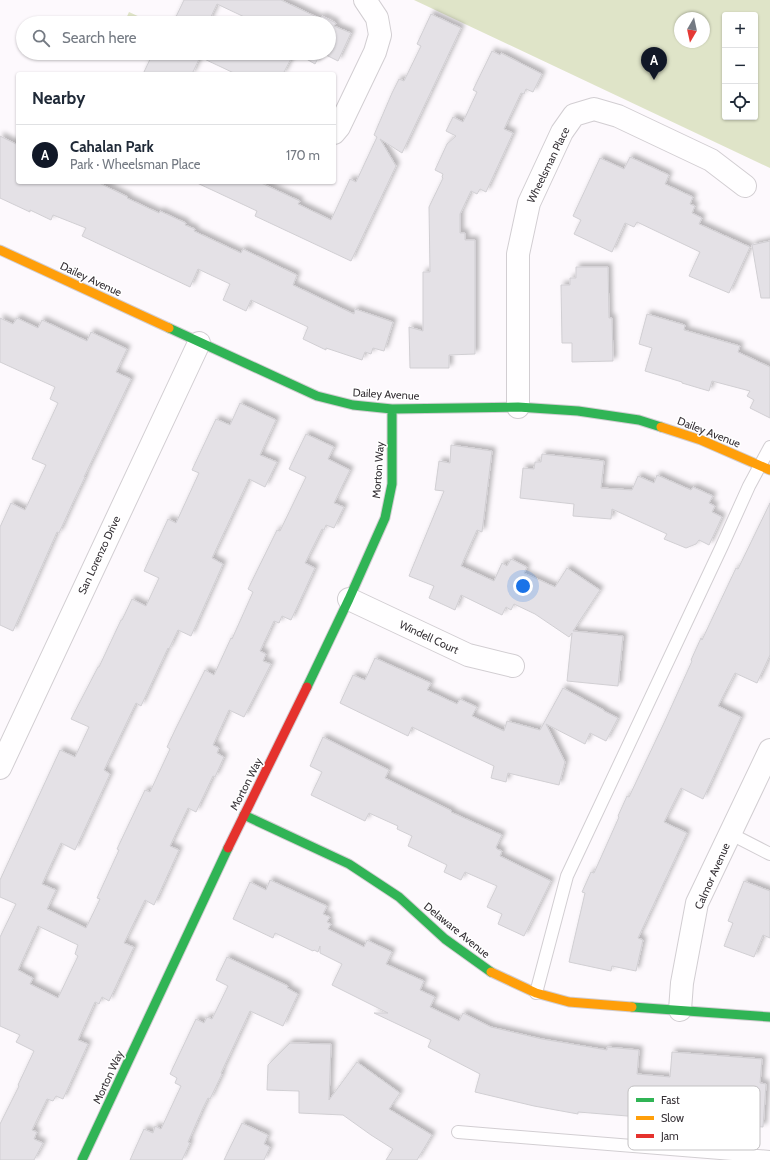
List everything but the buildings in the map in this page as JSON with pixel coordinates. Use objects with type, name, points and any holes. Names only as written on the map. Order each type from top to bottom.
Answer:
[{"type":"street","points":[[336,131],[376,52],[380,35],[377,18],[365,0]]},
{"type":"street","name":"Wheelsman Place","points":[[518,407],[518,254],[528,203],[562,132],[574,115],[594,109],[618,116],[711,160],[745,186]]},
{"type":"street","name":"Dailey Avenue","points":[[0,250],[316,396],[353,405],[392,409],[518,407],[578,411],[639,420],[702,440],[766,468]]},
{"type":"street","name":"San Lorenzo Drive","points":[[0,768],[199,343]]},
{"type":"street","name":"Morton Way","points":[[82,1160],[244,815],[266,773],[349,599],[385,518],[392,484],[392,409]]},
{"type":"street","name":"Windell Court","points":[[349,599],[468,655],[513,666]]},
{"type":"street","name":"Calmor Avenue","points":[[680,1010],[682,983],[697,903],[770,750]]},
{"type":"street","name":"Delaware Avenue","points":[[244,815],[349,864],[399,896],[445,939],[489,971],[536,993],[569,1002],[770,1017]]},
{"type":"lane","points":[[536,993],[567,876],[749,486],[766,468],[770,447]]},
{"type":"lane","points":[[731,834],[770,854]]},
{"type":"lane","points":[[458,1132],[628,1146]]},
{"type":"lane","points":[[683,1150],[770,1157]]},
{"type":"green space","points":[[414,0],[770,0],[770,168]]},
{"type":"green space","points":[[129,12],[138,16],[127,16]]},
{"type":"traffic: fast","points":[[169,328],[317,396],[353,405],[392,409],[518,407],[578,411],[639,420],[661,427]]},
{"type":"traffic: fast","points":[[307,687],[349,599],[385,518],[392,484],[392,409]]},
{"type":"traffic: fast","points":[[244,815],[349,864],[399,897],[445,939],[491,972]]},
{"type":"traffic: fast","points":[[82,1160],[228,848]]},
{"type":"traffic: fast","points":[[632,1007],[770,1017]]},
{"type":"traffic: slow","points":[[0,250],[169,328]]},
{"type":"traffic: slow","points":[[661,427],[701,440],[770,470]]},
{"type":"traffic: slow","points":[[491,972],[536,993],[569,1002],[632,1007]]},
{"type":"traffic: jam","points":[[228,848],[307,687]]},
{"type":"place","name":"Cahalan Park","points":[[654,80]]}]
